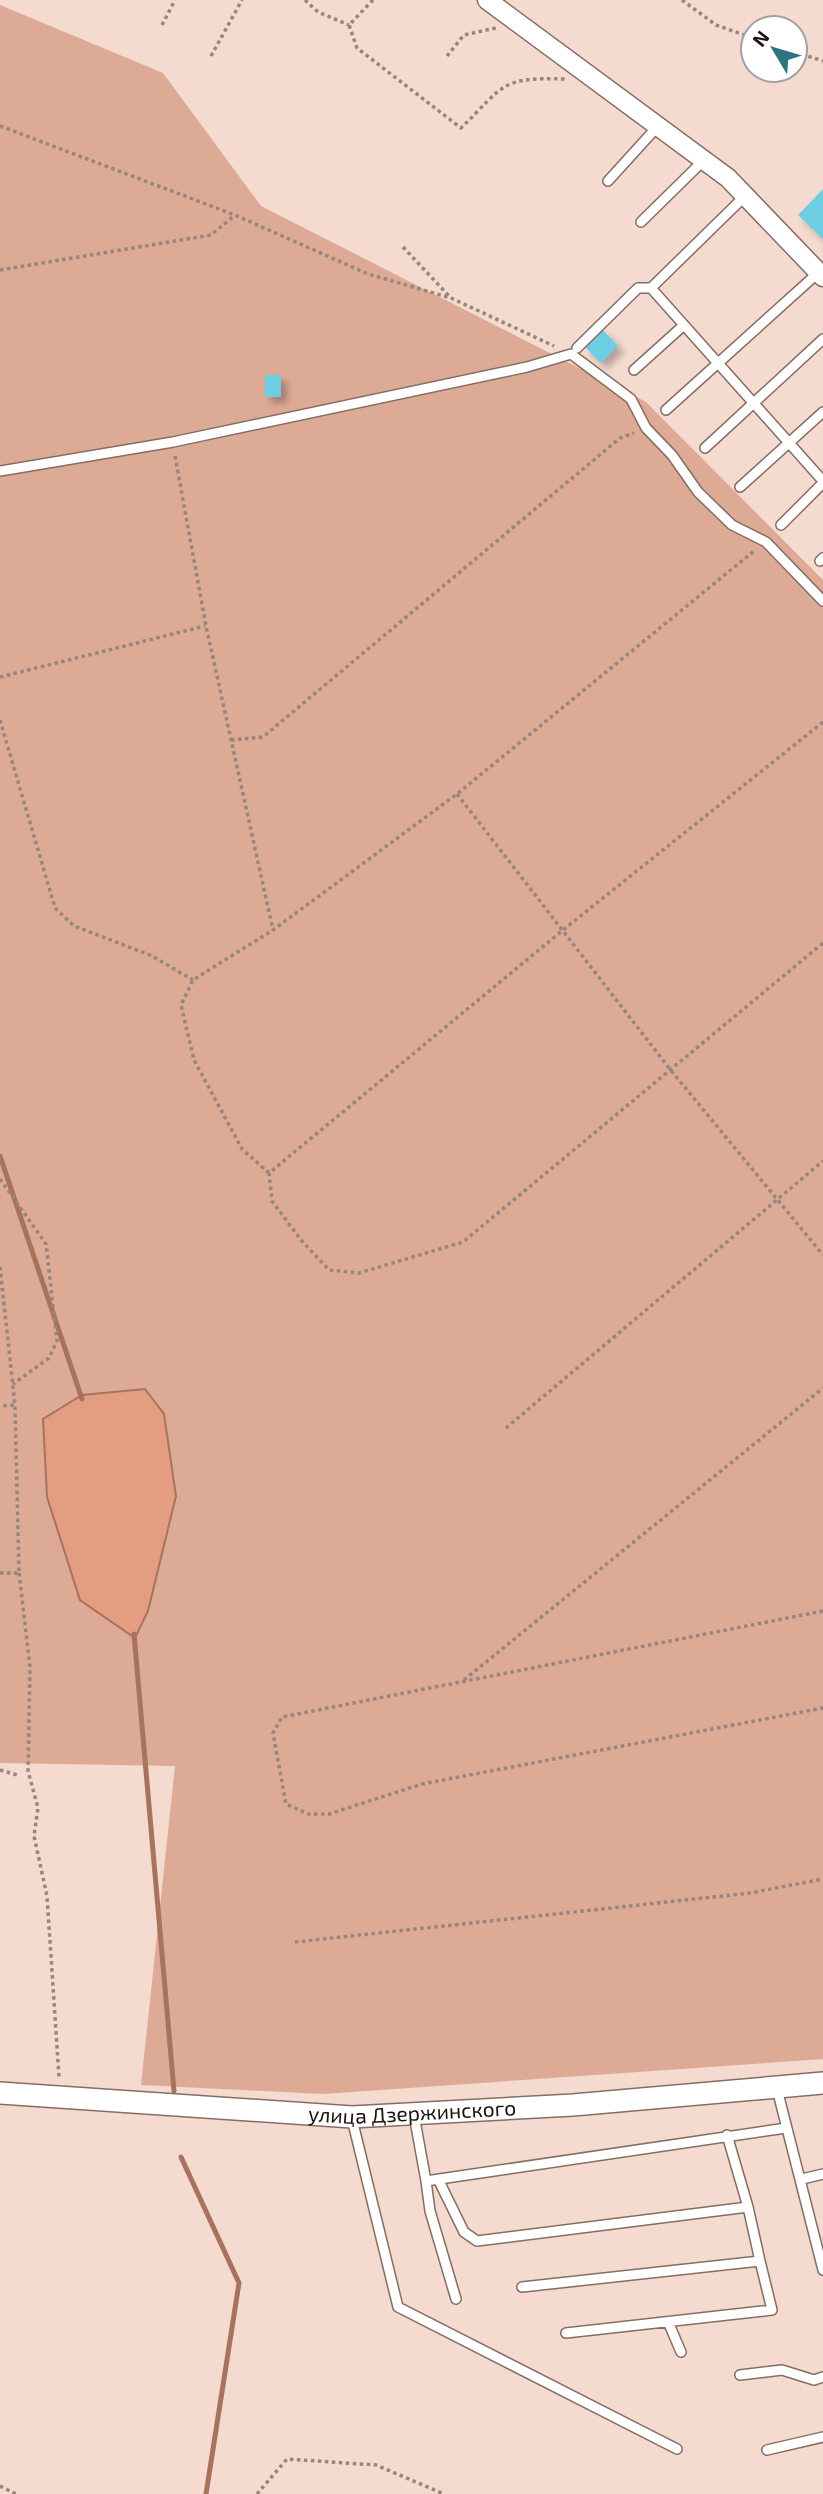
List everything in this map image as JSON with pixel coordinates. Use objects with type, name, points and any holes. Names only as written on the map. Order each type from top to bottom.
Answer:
[{"type":"street","points":[[487,0],[704,160],[745,196],[821,275]]},
{"type":"street","name":"улица Дзержинского","points":[[0,2093],[201,2109],[352,2117],[414,2115],[823,2083]]},
{"type":"lane","points":[[608,181],[658,126]]},
{"type":"lane","points":[[642,222],[704,160]]},
{"type":"lane","points":[[0,471],[173,442],[527,367],[574,351],[638,288],[651,288],[745,196]]},
{"type":"lane","points":[[666,410],[821,275]]},
{"type":"lane","points":[[651,288],[823,482],[781,525]]},
{"type":"lane","points":[[634,370],[684,325]]},
{"type":"lane","points":[[705,448],[823,339]]},
{"type":"lane","points":[[574,351],[631,399],[646,428],[672,455],[698,492],[732,525],[766,542],[823,601]]},
{"type":"lane","points":[[740,487],[823,412]]},
{"type":"lane","points":[[776,2087],[819,2235],[823,2270]]},
{"type":"lane","points":[[414,2115],[430,2211],[456,2299]]},
{"type":"lane","points":[[352,2117],[398,2307],[677,2449]]},
{"type":"lane","points":[[426,2181],[786,2128]]},
{"type":"lane","points":[[566,2333],[669,2324],[772,2310],[748,2207],[727,2135]]},
{"type":"lane","points":[[802,2179],[823,2174]]},
{"type":"lane","points":[[438,2179],[464,2232],[477,2241],[748,2207]]},
{"type":"lane","points":[[522,2287],[760,2261]]},
{"type":"lane","points":[[669,2324],[681,2351]]},
{"type":"lane","points":[[740,2375],[782,2370],[814,2380],[823,2377]]},
{"type":"lane","points":[[767,2450],[823,2437]]},
{"type":"path","points":[[162,25],[175,0]]},
{"type":"path","points":[[211,56],[242,0]]},
{"type":"path","points":[[305,0],[318,12],[349,25],[357,48],[461,128],[507,83],[530,78],[591,77]]},
{"type":"path","points":[[349,25],[373,0]]},
{"type":"path","points":[[682,0],[716,25],[739,33]]},
{"type":"path","points":[[447,56],[464,34],[486,28],[526,29]]},
{"type":"path","points":[[0,126],[234,215],[368,274],[451,298],[574,351]]},
{"type":"path","points":[[0,270],[211,235],[234,215]]},
{"type":"path","points":[[403,247],[451,298]]},
{"type":"path","points":[[231,740],[263,737],[620,438],[646,428]]},
{"type":"path","points":[[173,442],[206,626],[273,930]]},
{"type":"path","points":[[766,542],[457,794],[273,930],[193,980],[181,1005],[194,1060],[242,1149],[269,1174],[272,1200],[301,1240],[329,1270],[359,1273],[463,1242],[669,1068],[823,943]]},
{"type":"path","points":[[0,677],[206,626]]},
{"type":"path","points":[[0,720],[55,908],[74,926],[150,955],[193,980]]},
{"type":"path","points":[[269,1174],[563,930],[823,722]]},
{"type":"path","points":[[457,794],[669,1068],[823,1255]]},
{"type":"path","points":[[506,1428],[823,1161]]},
{"type":"path","points":[[0,1179],[46,1244],[57,1341],[50,1357],[13,1384]]},
{"type":"path","points":[[0,1267],[15,1405],[19,1573],[30,1667],[29,1771],[38,1808],[34,1836],[47,1896],[61,2096]]},
{"type":"path","points":[[462,1682],[823,1388]]},
{"type":"path","points":[[0,1405],[15,1405]]},
{"type":"path","points":[[0,1573],[19,1573]]},
{"type":"path","points":[[823,1609],[282,1717],[273,1733],[286,1804],[308,1814],[329,1814],[422,1784],[823,1708]]},
{"type":"path","points":[[0,1770],[17,1775]]},
{"type":"path","points":[[295,1942],[750,1893],[823,1879]]},
{"type":"path","points":[[257,2494],[287,2459],[376,2465],[444,2494]]},
{"type":"path","points":[[0,2486],[16,2494]]},
{"type":"shaded area","points":[[0,5],[163,73],[261,206],[646,402],[823,580],[823,2059],[323,2094],[141,2085],[175,1766],[0,1763]]},
{"type":"shaded area","points":[[145,1389],[164,1414],[176,1496],[148,1611],[135,1638],[80,1600],[47,1497],[43,1419],[82,1395]]},
{"type":"building","points":[[823,189],[823,239],[798,215]]},
{"type":"building","points":[[602,329],[618,346],[601,363],[584,346]]},
{"type":"building","points":[[265,375],[281,375],[281,397],[265,397]]},
{"type":"waterway","points":[[0,1156],[82,1399]]},
{"type":"waterway","points":[[134,1634],[174,2091]]},
{"type":"waterway","points":[[181,2157],[239,2283],[206,2494]]}]
